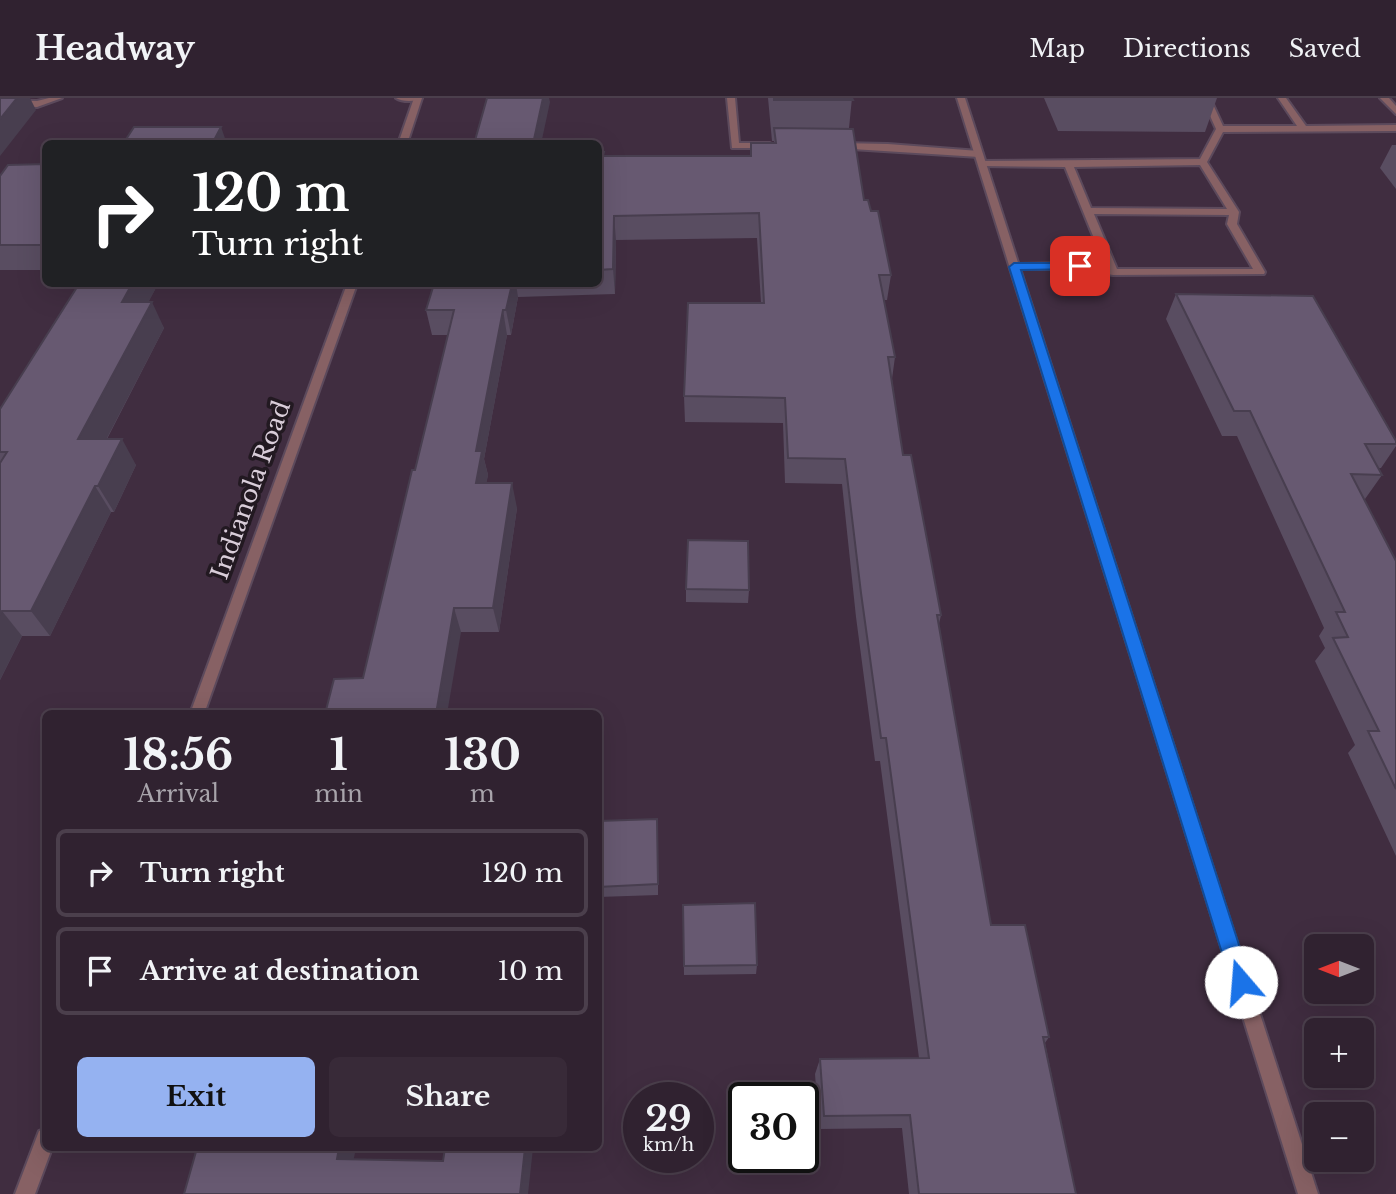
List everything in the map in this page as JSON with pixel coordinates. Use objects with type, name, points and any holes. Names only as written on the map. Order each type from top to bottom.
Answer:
[{"type":"street","points":[[0,103],[37,104],[58,98]]},
{"type":"street","points":[[400,98],[418,98],[403,140]]},
{"type":"street","points":[[731,98],[735,146],[777,146]]},
{"type":"street","points":[[961,98],[1308,1194]]},
{"type":"street","points":[[1206,98],[1220,129]]},
{"type":"street","points":[[1282,98],[1303,128]]},
{"type":"street","points":[[1384,98],[1396,111]]},
{"type":"street","points":[[1220,129],[1396,128]]},
{"type":"street","points":[[1203,162],[1220,129]]},
{"type":"street","points":[[832,146],[888,147],[981,159],[1068,164],[1203,162]]},
{"type":"street","points":[[1014,267],[1080,266],[1113,272],[1260,272],[1232,224],[1234,212],[1203,162]]},
{"type":"street","points":[[1068,164],[1113,272]]},
{"type":"street","points":[[1088,211],[1234,212]]},
{"type":"street","name":"Indianola Road","points":[[198,710],[351,287]]},
{"type":"street","points":[[25,1194],[42,1149]]},
{"type":"building","points":[[0,98],[17,98],[0,119]]},
{"type":"building","points":[[487,98],[543,98],[534,140],[475,140]]},
{"type":"building","points":[[852,98],[853,100],[774,100]]},
{"type":"building","points":[[134,127],[221,127],[214,140],[126,140]]},
{"type":"building","points":[[774,128],[853,129],[864,200],[868,200],[871,211],[878,211],[891,275],[879,275],[895,357],[888,357],[903,455],[911,455],[929,550],[941,615],[937,615],[991,925],[1025,925],[1049,1037],[1043,1037],[1076,1194],[919,1194],[910,1115],[824,1116],[820,1059],[929,1058],[886,738],[881,738],[845,459],[788,458],[785,398],[684,396],[688,303],[764,303],[759,213],[614,216],[613,269],[602,270],[602,152],[603,156],[751,156],[751,143],[776,143]]},
{"type":"building","points":[[42,164],[42,245],[0,245],[0,176],[8,165]]},
{"type":"building","points":[[77,287],[130,287],[122,302],[152,302],[78,439],[122,439],[31,611],[2,611],[0,615],[0,463],[7,452],[0,452],[0,409]]},
{"type":"building","points":[[433,287],[511,287],[506,310],[503,310],[476,451],[482,451],[476,483],[512,483],[493,608],[454,608],[437,710],[326,710],[334,679],[363,678],[412,470],[415,470],[454,310],[426,310]]},
{"type":"building","points":[[1176,294],[1313,296],[1396,441],[1396,444],[1365,444],[1382,475],[1351,474],[1396,561],[1396,789],[1368,731],[1379,731],[1333,638],[1348,637],[1336,612],[1345,612],[1250,411],[1234,411]]},
{"type":"building","points":[[688,540],[748,541],[749,590],[686,589]]},
{"type":"building","points":[[657,819],[658,884],[602,887],[602,821]]},
{"type":"building","points":[[755,903],[757,965],[684,966],[683,905]]},
{"type":"building","points":[[196,1151],[338,1151],[337,1159],[443,1161],[445,1151],[525,1151],[520,1194],[184,1194]]},
{"type":"route","points":[[1080,266],[1014,267],[1241,982]]}]
